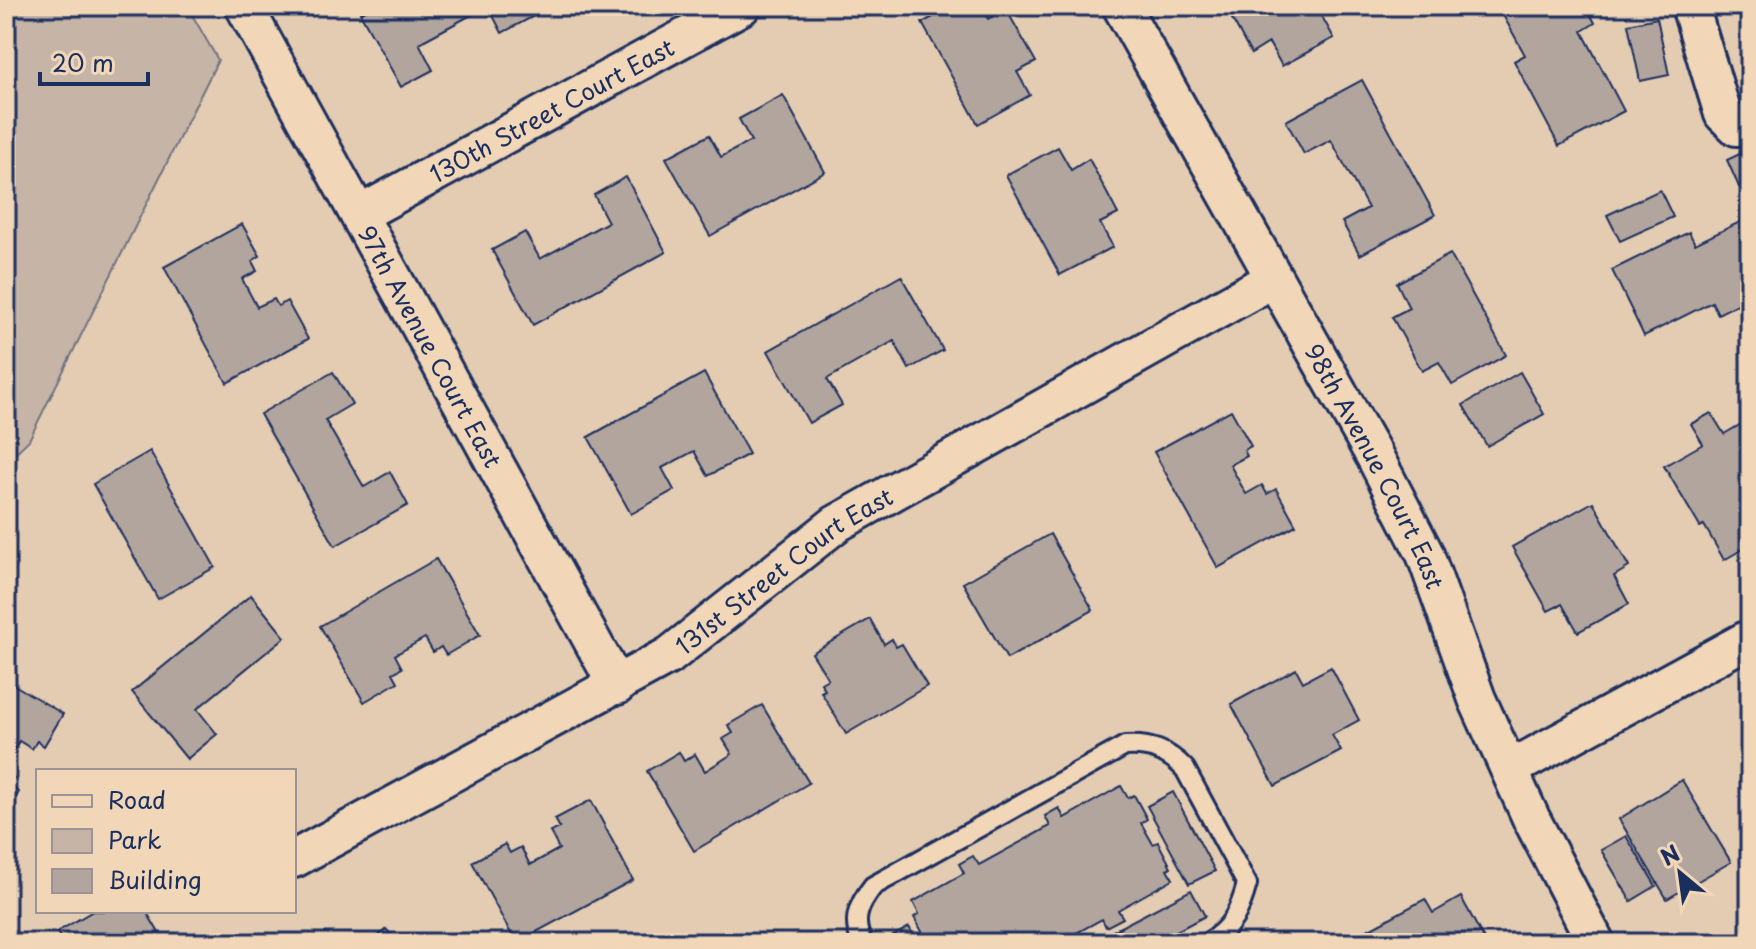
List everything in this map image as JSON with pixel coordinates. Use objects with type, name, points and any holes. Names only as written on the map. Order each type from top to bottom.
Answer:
[{"type":"street","name":"97th Avenue Court East","points":[[244,6],[617,686]]},
{"type":"street","name":"130th Street Court East","points":[[360,214],[742,6]]},
{"type":"street","name":"98th Avenue Court East","points":[[1121,6],[1375,457],[1425,554],[1477,699],[1596,943]]},
{"type":"street","points":[[1690,6],[1723,114],[1737,127],[1750,125]]},
{"type":"street","name":"131st Street Court East","points":[[296,858],[617,686],[681,648],[847,517],[1273,279]]},
{"type":"street","points":[[1510,769],[1750,638]]},
{"type":"lane","points":[[863,943],[856,930],[859,903],[873,886],[1125,746],[1143,745],[1171,754],[1185,769],[1247,884],[1241,909],[1223,934],[1207,943]]},
{"type":"green space","points":[[6,6],[187,6],[218,60],[29,440],[6,462]]},
{"type":"building","points":[[373,6],[488,6],[419,43],[433,70],[401,87],[360,13]]},
{"type":"building","points":[[488,6],[529,6],[534,16],[502,33]]},
{"type":"building","points":[[953,6],[981,6],[988,19],[1006,9],[1036,62],[1017,72],[1030,95],[978,124],[922,23]]},
{"type":"building","points":[[1225,6],[1316,6],[1334,38],[1282,66],[1269,43],[1251,54]]},
{"type":"building","points":[[1498,6],[1586,6],[1595,23],[1582,31],[1624,111],[1559,146],[1514,61],[1525,55]]},
{"type":"building","points":[[1657,18],[1669,75],[1640,81],[1628,24]]},
{"type":"building","points":[[1362,80],[1435,215],[1360,255],[1342,222],[1368,208],[1331,140],[1304,154],[1286,121]]},
{"type":"building","points":[[783,95],[825,172],[710,236],[666,158],[709,135],[721,157],[751,141],[739,119]]},
{"type":"building","points":[[1058,147],[1071,170],[1089,159],[1118,214],[1100,223],[1113,247],[1060,275],[1006,175]]},
{"type":"building","points":[[1750,149],[1750,182],[1739,187],[1727,160]]},
{"type":"building","points":[[626,177],[666,252],[533,325],[492,250],[525,232],[540,259],[608,222],[594,195]]},
{"type":"building","points":[[1660,190],[1673,217],[1620,241],[1607,215]]},
{"type":"building","points":[[1750,217],[1750,298],[1718,314],[1712,302],[1644,336],[1612,270],[1689,232],[1695,244]]},
{"type":"building","points":[[242,224],[260,256],[252,261],[257,271],[242,279],[257,307],[274,299],[278,306],[287,301],[308,339],[227,383],[164,267]]},
{"type":"building","points":[[1450,254],[1506,355],[1452,385],[1439,362],[1422,371],[1392,317],[1409,308],[1397,283]]},
{"type":"building","points":[[901,276],[943,350],[909,369],[894,341],[827,379],[842,405],[809,423],[768,351]]},
{"type":"building","points":[[333,372],[352,404],[325,420],[364,487],[390,472],[408,505],[335,546],[260,414]]},
{"type":"building","points":[[1520,372],[1544,414],[1487,446],[1463,405]]},
{"type":"building","points":[[704,373],[749,454],[708,476],[694,451],[662,468],[674,490],[631,514],[588,437]]},
{"type":"building","points":[[1231,410],[1251,446],[1244,450],[1247,456],[1230,465],[1246,494],[1262,485],[1267,494],[1276,489],[1296,525],[1218,568],[1154,452]]},
{"type":"building","points":[[1711,413],[1724,434],[1750,419],[1750,545],[1724,560],[1704,525],[1700,527],[1664,466],[1703,444],[1691,424]]},
{"type":"building","points":[[150,451],[215,567],[158,599],[93,484]]},
{"type":"building","points":[[1593,502],[1629,567],[1614,576],[1629,604],[1578,632],[1562,604],[1548,611],[1512,547]]},
{"type":"building","points":[[1050,534],[1093,610],[1007,659],[963,583]]},
{"type":"building","points":[[436,559],[480,635],[446,655],[441,647],[433,652],[425,638],[395,655],[402,668],[393,673],[398,682],[364,702],[320,626]]},
{"type":"building","points":[[251,595],[285,637],[197,709],[217,734],[187,759],[132,692]]},
{"type":"building","points":[[870,619],[884,644],[892,639],[896,647],[902,644],[927,686],[846,734],[821,692],[825,690],[821,683],[828,679],[812,653]]},
{"type":"building","points":[[1331,667],[1359,720],[1332,735],[1341,751],[1275,786],[1231,704],[1296,669],[1303,682]]},
{"type":"building","points":[[6,680],[63,714],[44,746],[37,741],[32,749],[19,741],[6,763]]},
{"type":"building","points":[[762,705],[809,783],[694,851],[647,771],[679,752],[684,761],[695,754],[705,771],[732,754],[723,739],[733,733],[728,725]]},
{"type":"building","points":[[6,774],[14,778],[9,786],[19,792],[6,813]]},
{"type":"building","points":[[1682,780],[1731,862],[1667,899],[1619,819]]},
{"type":"building","points":[[1121,786],[1128,798],[1134,795],[1147,819],[1141,823],[1153,844],[1158,842],[1171,867],[1167,869],[1173,879],[1118,910],[1123,918],[1106,927],[1102,919],[1058,943],[935,943],[933,938],[927,941],[914,917],[919,914],[913,902],[964,873],[959,864],[973,856],[979,865],[1050,826],[1045,816],[1059,808],[1064,818]]},
{"type":"building","points":[[1173,792],[1215,871],[1189,884],[1147,806]]},
{"type":"building","points":[[591,800],[633,880],[516,943],[472,862],[505,844],[510,853],[521,847],[530,865],[559,849],[550,832],[560,828],[555,819]]},
{"type":"building","points":[[1626,836],[1656,886],[1631,901],[1601,850]]},
{"type":"building","points":[[1191,890],[1205,916],[1154,943],[1120,943],[1113,931]]},
{"type":"building","points":[[1461,897],[1486,943],[1365,943],[1360,934],[1425,899],[1433,913]]},
{"type":"building","points":[[90,913],[147,913],[165,943],[64,943],[57,932]]},
{"type":"building","points":[[909,927],[918,943],[885,943],[884,941]]},
{"type":"building","points":[[386,929],[399,943],[371,943]]}]
